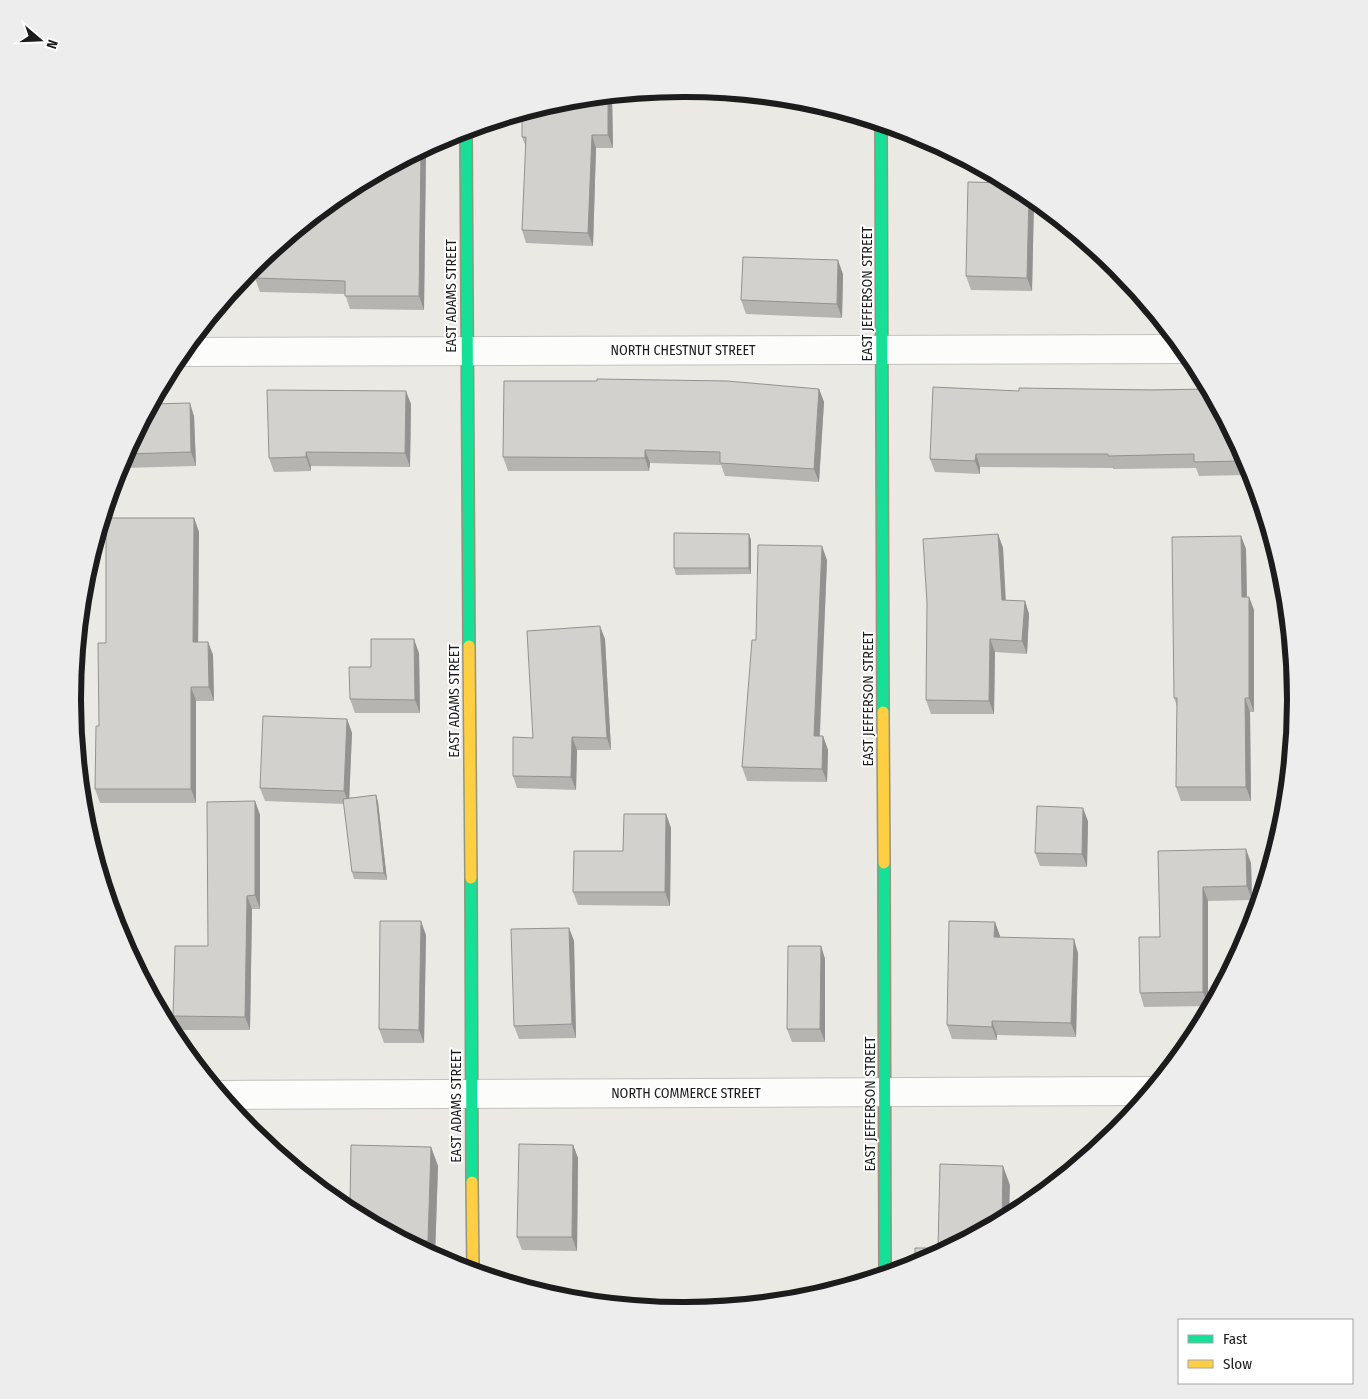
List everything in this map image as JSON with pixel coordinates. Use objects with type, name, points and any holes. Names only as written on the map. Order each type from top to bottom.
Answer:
[{"type":"street","name":"EAST JEFFERSON STREET","points":[[881,130],[885,1267]]},
{"type":"street","name":"EAST ADAMS STREET","points":[[466,138],[473,1264]]},
{"type":"street","name":"NORTH CHESTNUT STREET","points":[[192,352],[1174,349]]},
{"type":"street","name":"NORTH COMMERCE STREET","points":[[230,1096],[1142,1091]]},
{"type":"building","points":[[608,102],[608,135],[592,135],[588,233],[522,230],[526,137],[522,137],[522,119],[566,108]]},
{"type":"building","points":[[421,157],[419,296],[345,296],[345,281],[255,278],[287,246],[317,221],[349,198]]},
{"type":"building","points":[[968,182],[993,183],[1029,205],[1027,278],[966,276]]},
{"type":"building","points":[[743,257],[838,260],[837,304],[741,300]]},
{"type":"building","points":[[597,379],[727,381],[819,389],[814,469],[720,463],[720,452],[645,450],[645,458],[503,457],[504,381],[597,381]]},
{"type":"building","points":[[933,387],[1019,391],[1019,388],[1200,389],[1225,433],[1237,461],[1194,462],[1194,454],[1108,456],[1108,454],[976,454],[975,461],[930,459]]},
{"type":"building","points":[[267,390],[406,391],[405,453],[306,452],[306,457],[269,458]]},
{"type":"building","points":[[190,403],[191,452],[134,454],[159,404]]},
{"type":"building","points":[[109,518],[194,518],[193,642],[208,642],[209,687],[191,687],[191,789],[95,789],[96,726],[99,726],[98,643],[106,643],[106,530]]},
{"type":"building","points":[[674,533],[749,534],[749,568],[674,568]]},
{"type":"building","points":[[998,534],[1002,600],[1025,601],[1022,641],[990,639],[989,701],[926,700],[927,603],[923,539]]},
{"type":"building","points":[[1241,536],[1242,597],[1249,597],[1249,698],[1245,698],[1246,787],[1176,787],[1177,698],[1174,698],[1172,537]]},
{"type":"building","points":[[758,545],[822,546],[814,736],[823,736],[822,769],[742,767],[752,640],[756,640]]},
{"type":"building","points":[[600,626],[607,738],[572,737],[571,777],[513,776],[513,737],[533,738],[527,631]]},
{"type":"building","points":[[371,639],[414,639],[415,700],[350,699],[349,667],[371,667]]},
{"type":"building","points":[[263,716],[347,719],[344,791],[260,788]]},
{"type":"building","points":[[376,795],[384,873],[352,872],[343,799]]},
{"type":"building","points":[[255,801],[255,895],[247,896],[245,1017],[173,1016],[175,946],[208,946],[207,802]]},
{"type":"building","points":[[1037,806],[1083,808],[1082,854],[1035,853]]},
{"type":"building","points":[[624,814],[666,814],[665,892],[573,892],[574,851],[623,851]]},
{"type":"building","points":[[1246,849],[1247,886],[1203,887],[1203,992],[1140,993],[1139,937],[1160,937],[1158,851]]},
{"type":"building","points":[[380,921],[421,921],[419,1030],[379,1029]]},
{"type":"building","points":[[949,921],[995,922],[994,937],[1074,939],[1071,1023],[992,1021],[992,1027],[947,1025]]},
{"type":"building","points":[[569,928],[572,1024],[514,1026],[511,929]]},
{"type":"building","points":[[788,946],[821,946],[820,1029],[787,1029]]},
{"type":"building","points":[[519,1144],[573,1145],[572,1237],[517,1237]]},
{"type":"building","points":[[351,1145],[431,1147],[428,1241],[417,1240],[350,1202]]},
{"type":"building","points":[[940,1164],[1003,1166],[1002,1211],[938,1246]]},
{"type":"building","points":[[915,1248],[933,1248],[915,1256]]},
{"type":"traffic: fast","points":[[881,130],[883,712]]},
{"type":"traffic: fast","points":[[466,138],[469,646]]},
{"type":"traffic: fast","points":[[884,863],[885,1267]]},
{"type":"traffic: fast","points":[[471,878],[472,1182]]},
{"type":"traffic: slow","points":[[469,646],[471,878]]},
{"type":"traffic: slow","points":[[883,712],[884,863]]},
{"type":"traffic: slow","points":[[472,1182],[473,1264]]}]
